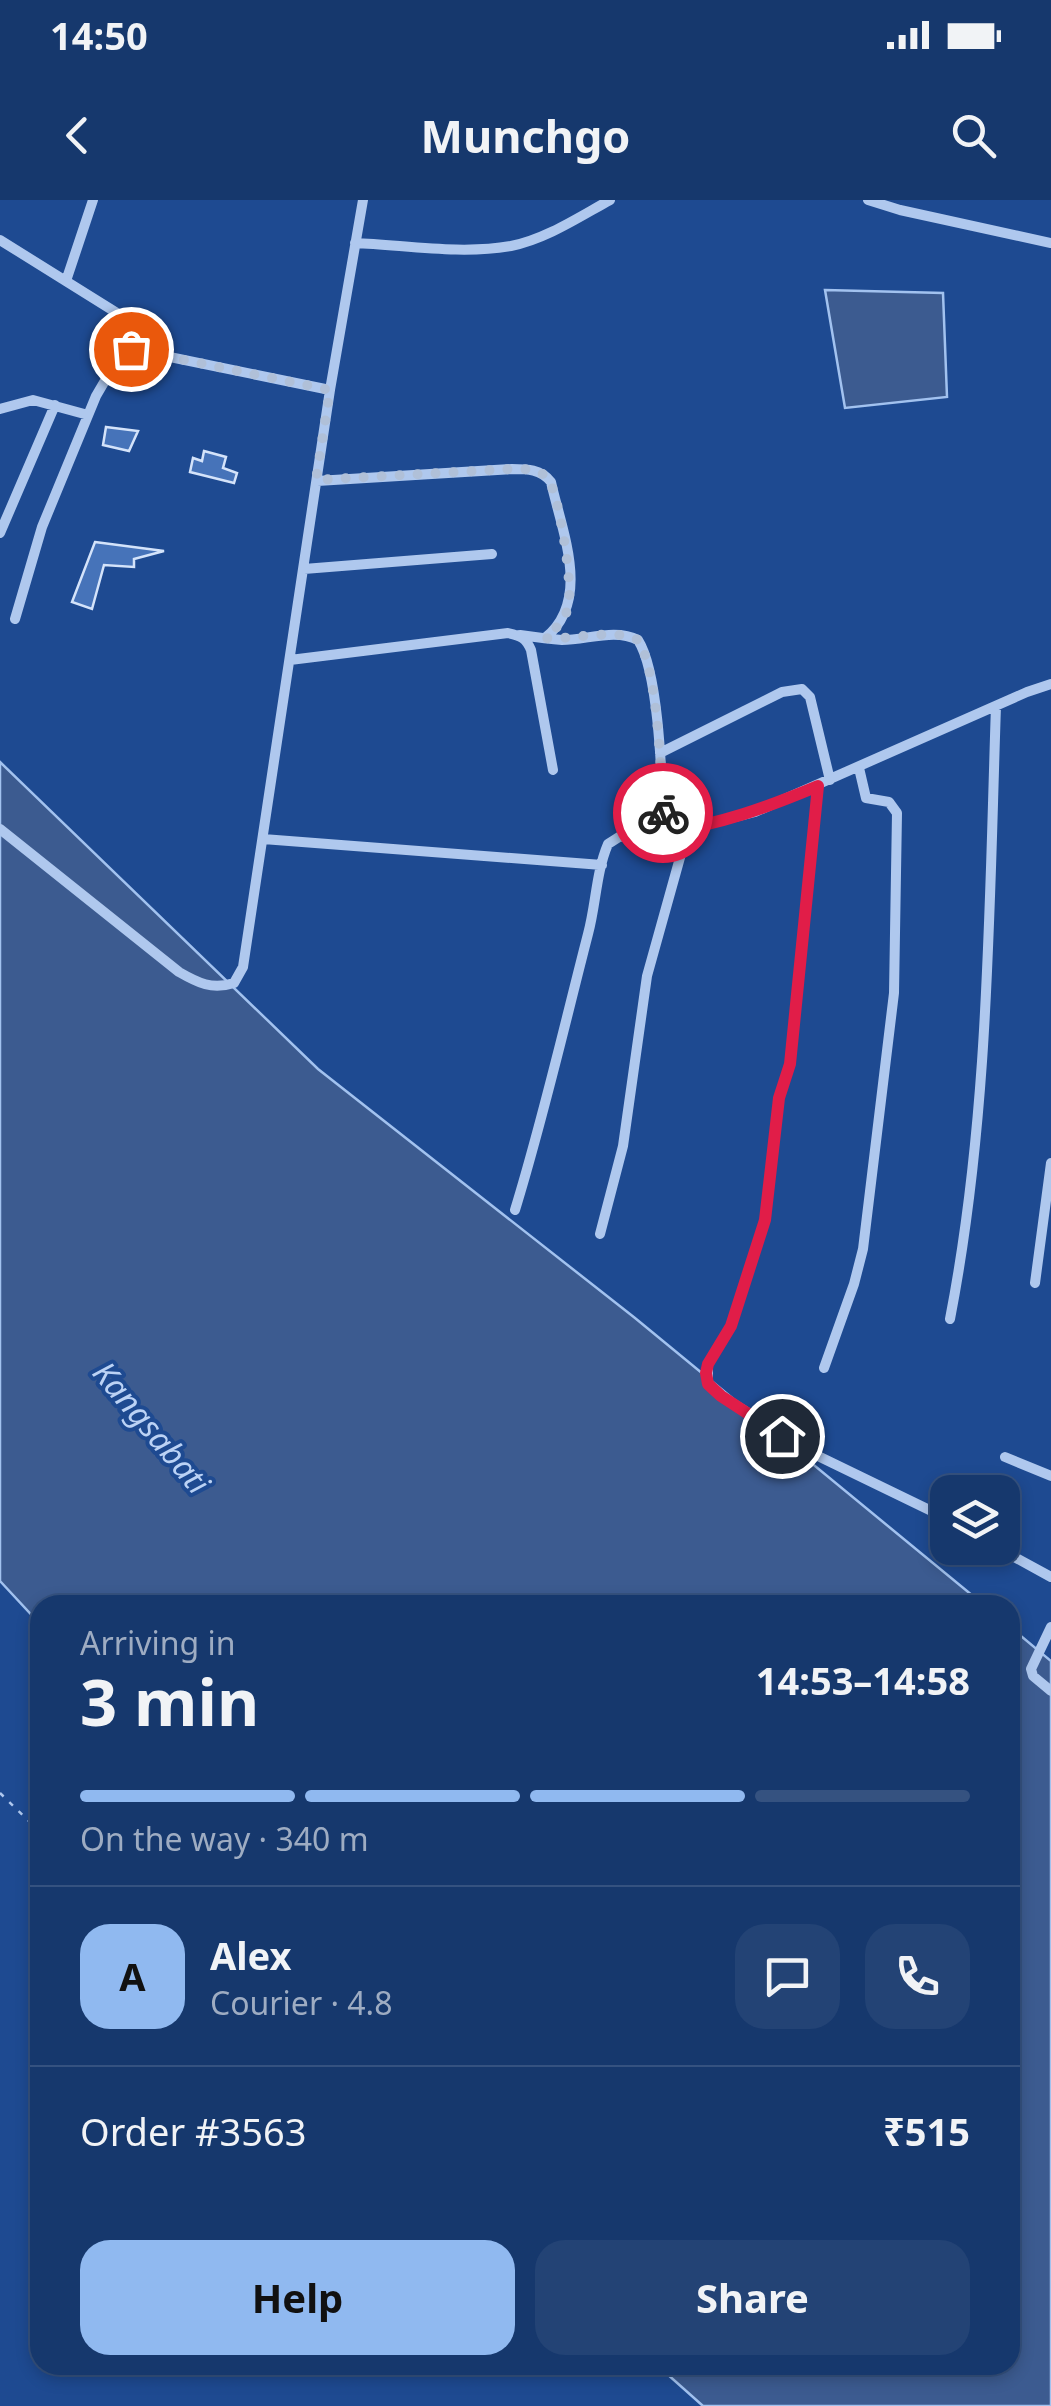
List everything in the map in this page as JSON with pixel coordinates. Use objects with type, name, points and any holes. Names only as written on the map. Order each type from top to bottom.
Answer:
[{"type":"street","points":[[66,280],[92,200]]},
{"type":"street","points":[[0,829],[179,972],[203,986],[234,984],[244,967],[316,480],[363,200]]},
{"type":"street","points":[[355,243],[511,246],[550,233],[610,200]]},
{"type":"street","points":[[868,200],[1051,243]]},
{"type":"street","points":[[0,240],[133,323],[135,332],[131,349],[113,367],[88,415],[42,527],[15,618]]},
{"type":"street","points":[[131,349],[330,390]]},
{"type":"street","points":[[0,409],[33,400],[88,415]]},
{"type":"street","points":[[0,533],[54,405]]},
{"type":"street","points":[[316,480],[512,469],[539,471],[547,477],[555,500],[572,590],[568,610],[558,628],[545,638]]},
{"type":"street","points":[[304,569],[492,554]]},
{"type":"street","points":[[290,660],[508,633],[545,638],[613,634],[638,640],[648,666],[660,754],[664,832]]},
{"type":"street","points":[[519,635],[532,650],[553,770]]},
{"type":"street","points":[[515,1210],[595,908],[604,852],[612,840],[688,829],[756,812],[1051,684]]},
{"type":"street","points":[[660,754],[782,692],[802,688],[810,697],[824,783],[790,1064],[779,1098],[765,1220],[731,1326],[708,1364],[708,1384],[782,1436],[930,1510]]},
{"type":"street","points":[[950,1319],[971,1196],[996,706]]},
{"type":"street","points":[[824,1368],[863,1249],[894,994],[897,813],[889,802],[866,798],[859,768]]},
{"type":"street","points":[[600,1234],[623,1146],[647,976],[688,829]]},
{"type":"street","points":[[263,839],[602,865]]},
{"type":"street","points":[[1035,1284],[1051,1163]]},
{"type":"street","points":[[1005,1457],[1051,1476]]},
{"type":"street","points":[[1020,1560],[1051,1578]]},
{"type":"street","points":[[1051,1628],[1031,1669],[1033,1676],[1051,1691]]},
{"type":"path","points":[[0,1793],[30,1822]]},
{"type":"water","points":[[825,290],[943,293],[947,397],[845,408]]},
{"type":"water","name":"Kangsabati","points":[[0,762],[318,1069],[635,1318],[930,1561],[930,1565],[935,1565],[972,1595],[30,1595],[30,1613],[0,1581]]},
{"type":"water","points":[[1020,1635],[1051,1661],[1051,2406],[703,2406],[668,2375],[1020,2375]]},
{"type":"building","points":[[106,427],[138,431],[129,451],[103,445]]},
{"type":"building","points":[[204,451],[226,457],[223,468],[237,473],[234,483],[190,472],[193,458],[202,461]]},
{"type":"building","points":[[95,542],[164,551],[134,559],[134,567],[104,565],[92,609],[72,602]]},
{"type":"way so far","points":[[131,349],[330,390],[316,480],[512,469],[539,471],[547,477],[572,590],[568,610],[558,628],[545,638],[563,640],[613,634],[638,640],[648,666],[660,754],[663,813]]},
{"type":"route","points":[[663,813],[664,832],[688,829],[756,812],[818,786],[790,1064],[779,1098],[765,1220],[731,1326],[706,1373],[708,1384],[721,1396],[782,1436]]}]
